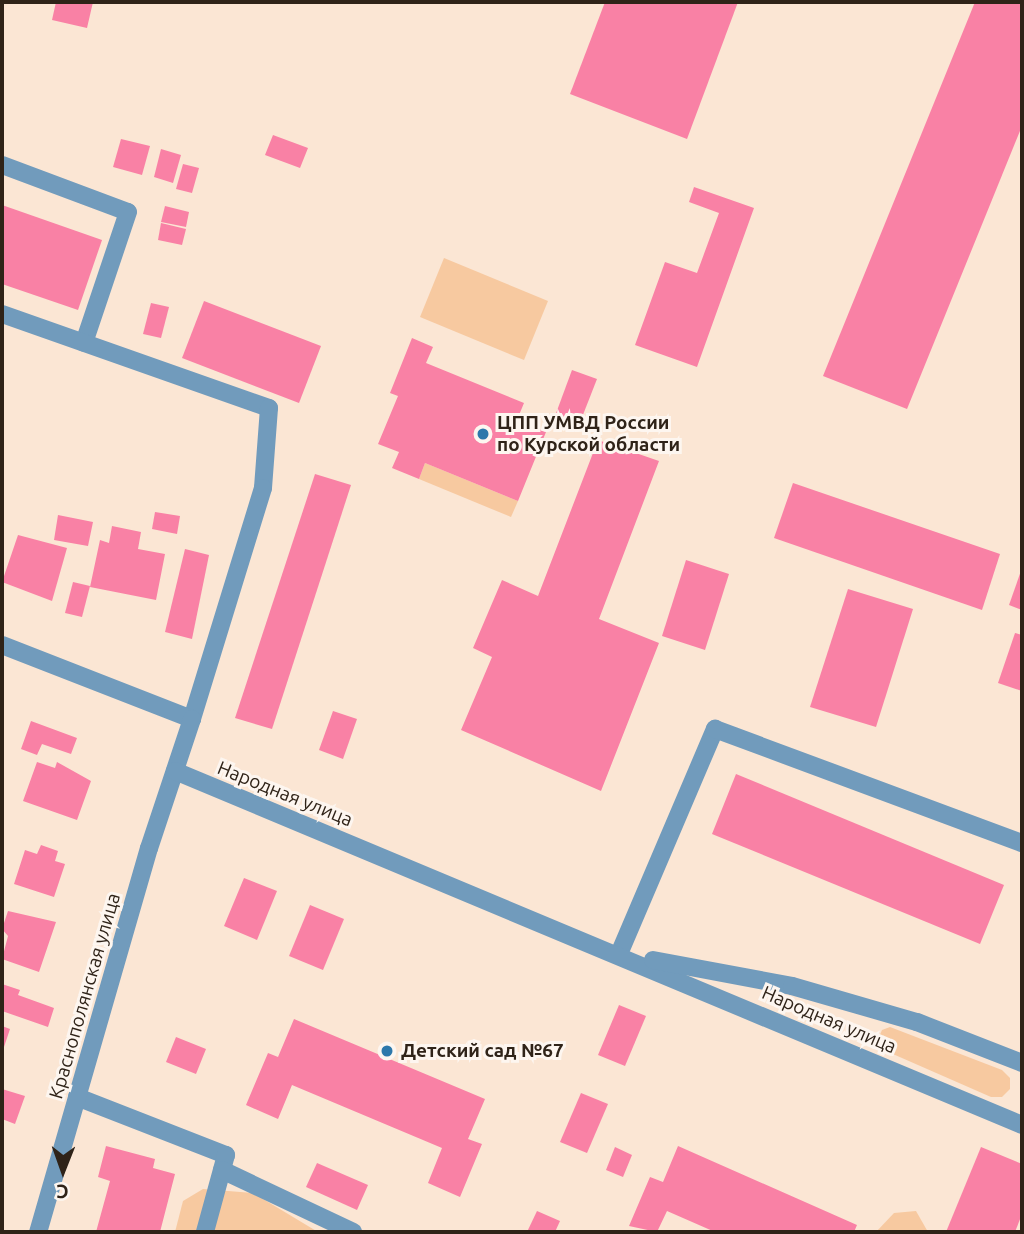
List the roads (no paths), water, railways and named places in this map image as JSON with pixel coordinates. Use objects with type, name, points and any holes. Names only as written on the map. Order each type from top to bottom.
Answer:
[{"type":"street","points":[[2,165],[128,212],[84,343]]},
{"type":"street","points":[[2,314],[269,408],[263,488],[175,771]]},
{"type":"street","points":[[2,645],[192,719]]},
{"type":"street","points":[[619,954],[715,729],[1022,843]]},
{"type":"street","name":"Народная улица","points":[[175,771],[619,954],[1022,1125]]},
{"type":"street","name":"Краснополянская улица","points":[[38,1232],[175,771]]},
{"type":"street","name":"Народная улица","points":[[619,954],[792,986],[917,1022],[1022,1063]]},
{"type":"street","points":[[77,1097],[226,1155],[205,1232]]},
{"type":"street","points":[[222,1170],[352,1232]]},
{"type":"place","name":"ЦПП УМВД России по Курской области","points":[[483,434]]},
{"type":"place","name":"Детский сад №67","points":[[387,1051]]}]
